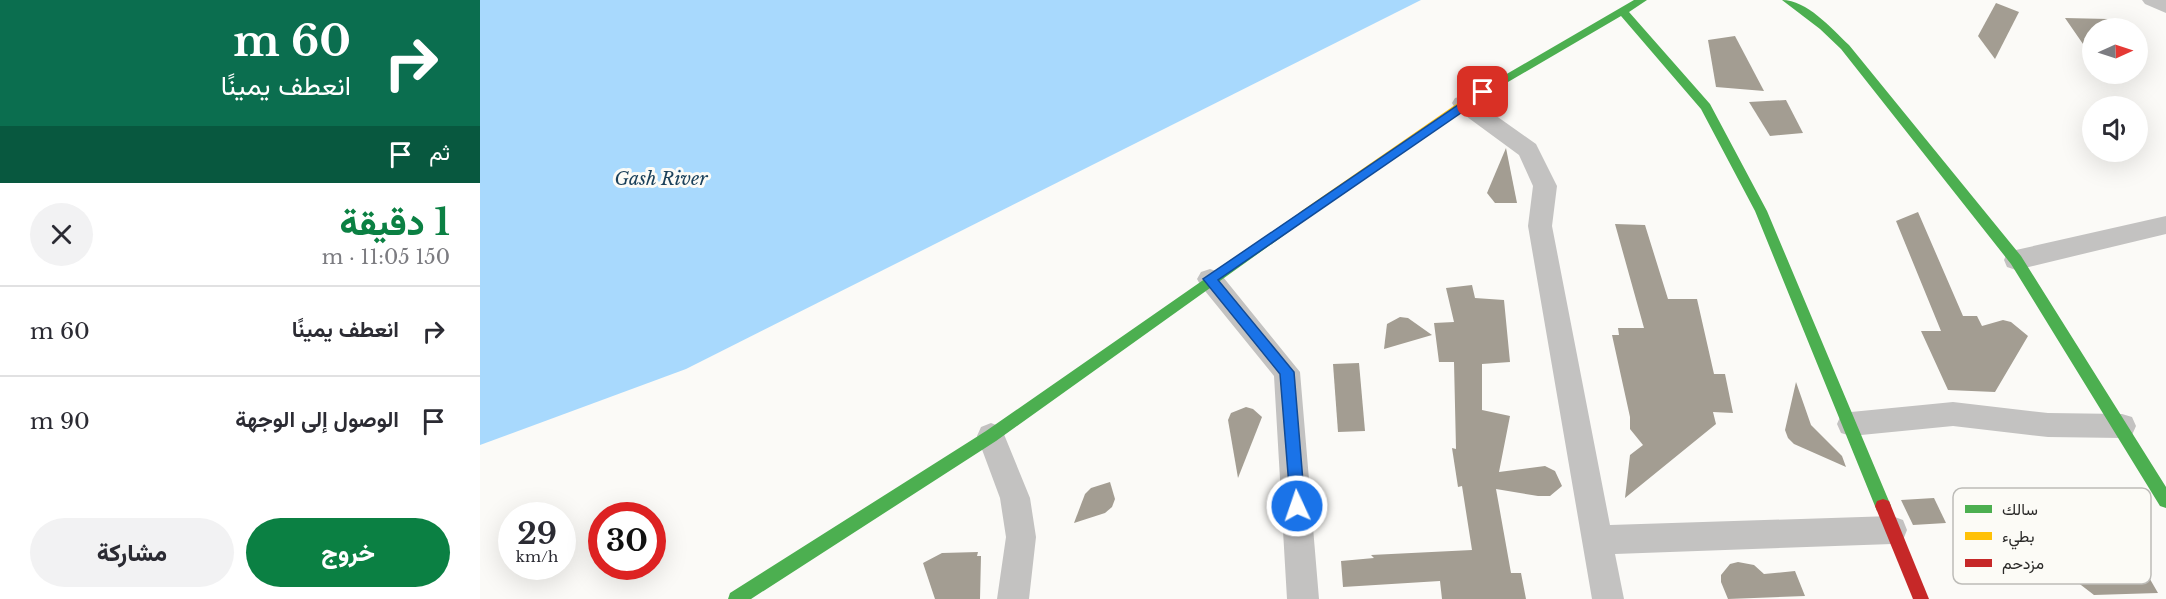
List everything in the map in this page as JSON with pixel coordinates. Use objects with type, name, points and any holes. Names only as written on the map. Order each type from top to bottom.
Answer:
[{"type":"street","points":[[736,599],[991,436],[1210,279],[1463,103],[1642,0]]},
{"type":"street","points":[[1786,0],[1824,27],[1845,47],[2016,260],[2122,426],[2166,501]]},
{"type":"street","points":[[2152,0],[2166,7]]},
{"type":"street","points":[[1623,12],[1711,115],[1761,211],[1851,424],[1921,599]]},
{"type":"street","points":[[1463,103],[1528,150],[1545,186],[1540,226],[1608,599]]},
{"type":"street","points":[[2016,260],[2166,225]]},
{"type":"street","points":[[1210,279],[1287,372],[1303,599]]},
{"type":"street","points":[[1851,424],[1953,414],[2048,425],[2122,426]]},
{"type":"street","points":[[991,436],[1015,498],[1021,537],[1013,599]]},
{"type":"street","points":[[1596,540],[1892,530]]},
{"type":"water","name":"Gash River","points":[[480,0],[1421,0],[686,369],[480,445]]},
{"type":"building","points":[[1996,3],[2019,12],[1995,59],[1978,36]]},
{"type":"building","points":[[2065,18],[2082,18],[2082,43]]},
{"type":"building","points":[[1735,36],[1764,91],[1716,87],[1708,40]]},
{"type":"building","points":[[1786,100],[1803,133],[1770,136],[1749,102]]},
{"type":"building","points":[[1506,148],[1517,203],[1495,203],[1487,193]]},
{"type":"building","points":[[1918,212],[1963,316],[1977,316],[1982,326],[2003,320],[2011,322],[2028,336],[1995,392],[1948,390],[1921,331],[1941,331],[1896,221]]},
{"type":"building","points":[[1615,224],[1645,225],[1668,299],[1697,299],[1714,374],[1725,374],[1733,413],[1713,412],[1716,424],[1625,498],[1630,455],[1643,445],[1630,429],[1630,417],[1612,335],[1619,335],[1618,328],[1644,328]]},
{"type":"building","points":[[1472,285],[1475,298],[1504,300],[1510,362],[1482,364],[1482,410],[1510,416],[1499,472],[1545,466],[1555,471],[1562,486],[1550,496],[1496,489],[1511,573],[1521,573],[1526,599],[1442,599],[1440,581],[1343,587],[1341,561],[1374,558],[1371,555],[1472,550],[1462,486],[1458,487],[1452,448],[1456,449],[1454,362],[1439,362],[1434,323],[1454,322],[1446,288]]},
{"type":"building","points":[[1400,317],[1408,318],[1432,335],[1384,349],[1387,324]]},
{"type":"building","points":[[1359,363],[1365,431],[1338,432],[1333,364]]},
{"type":"building","points":[[1796,382],[1811,425],[1842,456],[1846,467],[1794,444],[1788,438],[1785,430]]},
{"type":"building","points":[[1246,407],[1253,409],[1262,417],[1238,478],[1228,420],[1231,413]]},
{"type":"building","points":[[1110,482],[1115,499],[1112,507],[1105,513],[1074,523],[1085,494],[1091,488]]},
{"type":"building","points":[[1934,498],[1946,523],[1913,525],[1901,500]]},
{"type":"building","points":[[978,552],[977,556],[981,556],[980,599],[935,599],[923,563],[942,553]]},
{"type":"building","points":[[1738,562],[1754,565],[1764,574],[1795,571],[1805,596],[1728,599],[1721,582],[1721,575],[1730,564]]},
{"type":"building","points":[[2151,581],[2158,593],[2094,595],[2080,584],[2151,584]]},
{"type":"traffic: fast","points":[[1468,100],[1642,0]]},
{"type":"traffic: fast","points":[[1787,0],[1824,27],[1845,47],[2016,260],[2166,501]]},
{"type":"traffic: fast","points":[[1623,12],[1706,107],[1761,211],[1883,506]]},
{"type":"traffic: fast","points":[[736,599],[991,436],[1304,215]]},
{"type":"traffic: slow","points":[[1304,215],[1468,100]]},
{"type":"traffic: jam","points":[[1883,506],[1921,599]]},
{"type":"route","points":[[1297,506],[1287,372],[1210,279],[1463,103],[1483,92]]}]
